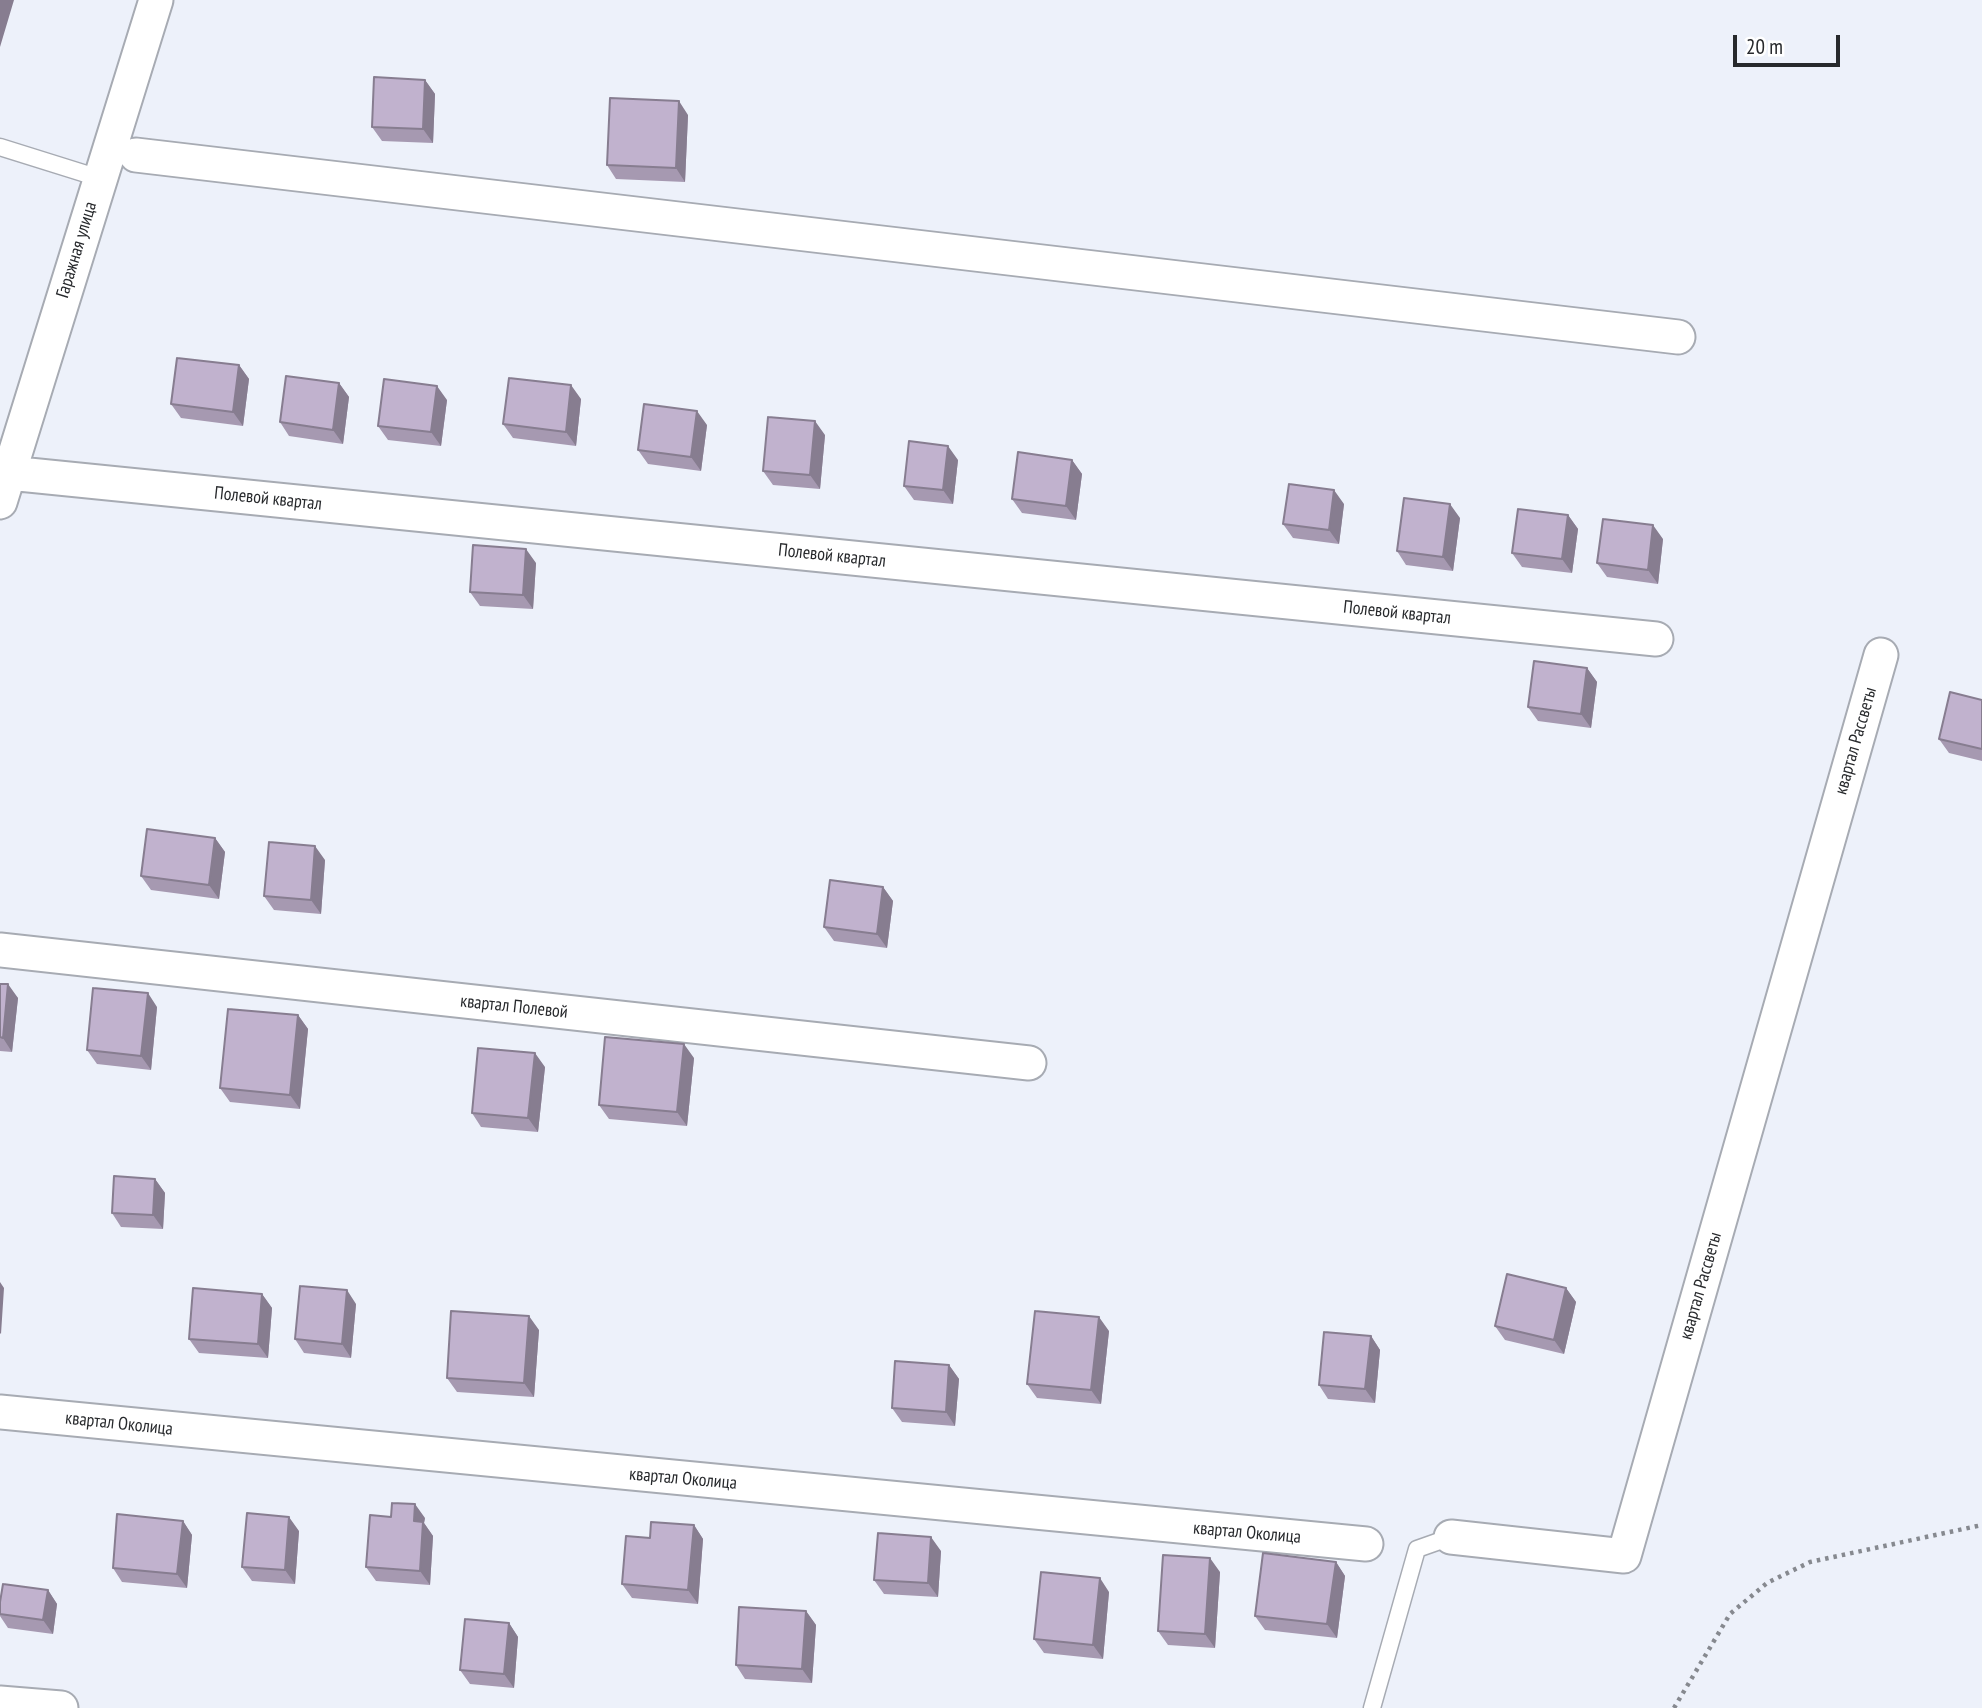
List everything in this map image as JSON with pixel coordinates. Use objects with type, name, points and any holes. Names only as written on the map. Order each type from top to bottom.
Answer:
[{"type":"street","name":"Гаражная улица","points":[[4,487],[156,0]]},
{"type":"street","points":[[136,155],[1678,337]]},
{"type":"street","name":"Полевой квартал","points":[[4,487],[1656,639]]},
{"type":"street","name":"квартал Рассветы","points":[[1451,1537],[1624,1556],[1881,655]]},
{"type":"street","name":"квартал Полевой","points":[[0,950],[1029,1063]]},
{"type":"street","name":"квартал Околица","points":[[0,1412],[1366,1544]]},
{"type":"street","points":[[0,1703],[61,1708]]},
{"type":"lane","points":[[0,148],[99,178]]},
{"type":"lane","name":"квартал Рассветы","points":[[1372,1708],[1418,1549],[1451,1537]]},
{"type":"path","points":[[1674,1708],[1730,1614],[1767,1583],[1810,1562],[1982,1525]]},
{"type":"building","points":[[374,77],[425,80],[423,129],[372,127]]},
{"type":"building","points":[[610,98],[679,101],[676,168],[607,165]]},
{"type":"building","points":[[177,358],[239,365],[233,412],[171,404]]},
{"type":"building","points":[[286,376],[339,383],[333,430],[280,422]]},
{"type":"building","points":[[509,378],[571,385],[566,432],[503,424]]},
{"type":"building","points":[[384,379],[437,386],[431,432],[378,426]]},
{"type":"building","points":[[644,404],[697,411],[691,457],[638,450]]},
{"type":"building","points":[[768,417],[815,421],[810,475],[763,471]]},
{"type":"building","points":[[909,441],[948,446],[943,490],[904,486]]},
{"type":"building","points":[[1018,452],[1072,460],[1066,506],[1012,499]]},
{"type":"building","points":[[1289,484],[1334,490],[1329,530],[1283,524]]},
{"type":"building","points":[[1404,498],[1450,504],[1443,557],[1397,551]]},
{"type":"building","points":[[1518,509],[1568,515],[1562,559],[1512,553]]},
{"type":"building","points":[[1603,519],[1653,525],[1648,570],[1597,563]]},
{"type":"building","points":[[473,545],[526,549],[523,595],[470,592]]},
{"type":"building","points":[[1534,661],[1587,668],[1581,714],[1528,707]]},
{"type":"building","points":[[1950,692],[1982,700],[1982,749],[1939,739]]},
{"type":"building","points":[[147,829],[215,838],[209,885],[141,876]]},
{"type":"building","points":[[269,842],[315,846],[311,900],[264,896]]},
{"type":"building","points":[[830,880],[883,887],[877,934],[824,927]]},
{"type":"building","points":[[0,984],[8,984],[3,1038],[0,1037]]},
{"type":"building","points":[[93,988],[148,993],[141,1056],[87,1050]]},
{"type":"building","points":[[228,1009],[298,1015],[290,1095],[220,1088]]},
{"type":"building","points":[[605,1037],[684,1044],[677,1112],[599,1105]]},
{"type":"building","points":[[478,1048],[535,1053],[528,1118],[472,1113]]},
{"type":"building","points":[[114,1176],[155,1179],[153,1215],[112,1213]]},
{"type":"building","points":[[1507,1274],[1566,1288],[1554,1340],[1495,1326]]},
{"type":"building","points":[[300,1286],[347,1290],[342,1344],[295,1339]]},
{"type":"building","points":[[193,1288],[262,1294],[258,1344],[189,1339]]},
{"type":"building","points":[[451,1311],[529,1316],[524,1383],[447,1378]]},
{"type":"building","points":[[1035,1311],[1099,1317],[1091,1390],[1027,1384]]},
{"type":"building","points":[[1324,1332],[1371,1336],[1365,1389],[1319,1385]]},
{"type":"building","points":[[895,1361],[949,1365],[946,1412],[892,1408]]},
{"type":"building","points":[[392,1503],[415,1504],[414,1521],[423,1522],[420,1571],[366,1567],[370,1515],[391,1517]]},
{"type":"building","points":[[247,1513],[289,1517],[285,1570],[242,1567]]},
{"type":"building","points":[[117,1514],[183,1521],[177,1574],[113,1568]]},
{"type":"building","points":[[651,1522],[694,1525],[688,1590],[622,1584],[626,1536],[650,1538]]},
{"type":"building","points":[[878,1533],[931,1537],[928,1583],[874,1580]]},
{"type":"building","points":[[1263,1553],[1336,1562],[1327,1624],[1255,1616]]},
{"type":"building","points":[[1163,1555],[1210,1558],[1205,1634],[1158,1631]]},
{"type":"building","points":[[1041,1572],[1100,1578],[1093,1645],[1034,1639]]},
{"type":"building","points":[[3,1584],[48,1590],[43,1620],[0,1614]]},
{"type":"building","points":[[739,1607],[806,1611],[802,1669],[736,1665]]},
{"type":"building","points":[[465,1619],[509,1623],[504,1674],[460,1670]]}]
